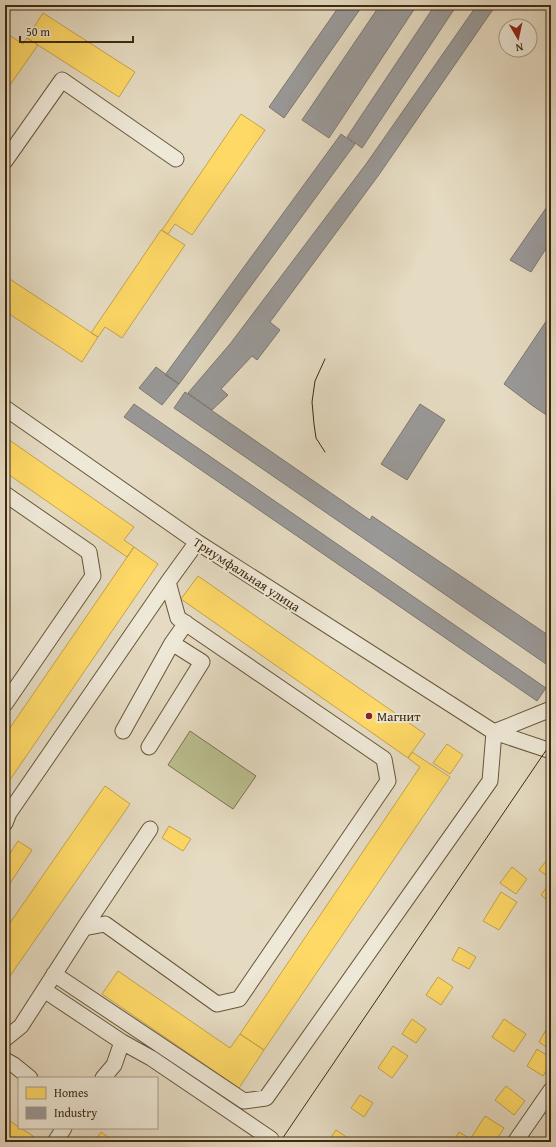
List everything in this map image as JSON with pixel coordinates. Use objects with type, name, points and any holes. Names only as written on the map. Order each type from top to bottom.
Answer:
[{"type":"street","points":[[5,161],[62,80],[176,159]]},
{"type":"street","name":"Триумфальная улица","points":[[5,408],[197,542],[494,732],[551,751]]},
{"type":"street","points":[[5,494],[89,552],[93,576],[5,704]]},
{"type":"street","points":[[5,823],[9,813],[197,542]]},
{"type":"street","points":[[84,928],[105,924],[217,1004],[239,999],[388,781],[384,759],[178,618],[168,582]]},
{"type":"street","points":[[123,731],[172,643],[186,623]]},
{"type":"street","points":[[149,747],[202,662],[172,643]]},
{"type":"street","points":[[54,974],[244,1101],[266,1098],[490,781],[494,732],[551,709]]},
{"type":"street","points":[[5,1039],[20,1026],[150,829]]},
{"type":"street","points":[[44,990],[122,1042],[151,1058],[269,1140]]},
{"type":"street","points":[[104,1077],[114,1065],[122,1042]]},
{"type":"street","points":[[5,1060],[29,1077]]},
{"type":"street","points":[[515,1142],[551,1090]]},
{"type":"street","points":[[55,1142],[63,1129]]},
{"type":"green space","points":[[190,731],[256,776],[233,809],[168,765]]},
{"type":"building: Homes","points":[[43,13],[135,72],[119,97],[27,38]]},
{"type":"building: Homes","points":[[9,35],[23,44],[27,38],[38,45],[5,92],[5,40]]},
{"type":"building: Homes","points":[[241,114],[265,130],[192,235],[175,224],[168,234],[162,230]]},
{"type":"building: Homes","points":[[161,230],[185,245],[122,338],[105,327],[98,337],[91,333]]},
{"type":"building: Homes","points":[[5,276],[98,337],[82,362],[5,311]]},
{"type":"building: Homes","points":[[5,437],[134,527],[124,540],[134,547],[127,557],[5,472]]},
{"type":"building: Homes","points":[[134,547],[158,564],[5,787],[5,735]]},
{"type":"building: Homes","points":[[198,576],[425,734],[408,758],[181,599]]},
{"type":"building: Homes","points":[[447,744],[463,755],[450,774],[433,763]]},
{"type":"building: Homes","points":[[412,752],[450,777],[264,1050],[240,1034],[420,767],[408,758]]},
{"type":"building: Homes","points":[[105,786],[130,804],[5,983],[5,930]]},
{"type":"building: Homes","points":[[169,826],[191,839],[183,851],[162,838]]},
{"type":"building: Homes","points":[[18,841],[32,850],[5,891],[5,861]]},
{"type":"building: Homes","points":[[546,861],[551,865],[551,879],[539,870]]},
{"type":"building: Homes","points":[[512,867],[527,879],[516,894],[500,883]]},
{"type":"building: Homes","points":[[551,881],[551,903],[541,895]]},
{"type":"building: Homes","points":[[501,892],[517,902],[499,930],[483,921]]},
{"type":"building: Homes","points":[[459,947],[476,957],[469,969],[452,960]]},
{"type":"building: Homes","points":[[118,971],[230,1048],[240,1034],[264,1050],[239,1088],[102,994]]},
{"type":"building: Homes","points":[[438,977],[453,987],[441,1005],[426,995]]},
{"type":"building: Homes","points":[[412,1019],[426,1029],[416,1043],[402,1034]]},
{"type":"building: Homes","points":[[504,1019],[526,1034],[514,1052],[492,1037]]},
{"type":"building: Homes","points":[[546,1030],[551,1034],[551,1050],[539,1042]]},
{"type":"building: Homes","points":[[393,1046],[408,1056],[392,1078],[378,1068]]},
{"type":"building: Homes","points":[[537,1049],[551,1058],[551,1064],[543,1076],[527,1066]]},
{"type":"building: Homes","points":[[506,1086],[525,1101],[514,1115],[495,1100]]},
{"type":"building: Homes","points":[[360,1095],[373,1103],[364,1117],[351,1108]]},
{"type":"building: Homes","points":[[485,1116],[504,1128],[495,1142],[478,1142],[471,1138]]},
{"type":"building: Homes","points":[[5,1118],[18,1126],[18,1129],[22,1129],[33,1136],[29,1142],[5,1142]]},
{"type":"building: Homes","points":[[336,1130],[351,1140],[349,1142],[328,1142]]},
{"type":"building: Homes","points":[[101,1132],[115,1142],[94,1142]]},
{"type":"building: Homes","points":[[459,1132],[475,1142],[456,1142],[454,1140]]},
{"type":"building: Industry","points":[[340,5],[363,5],[284,118],[269,107]]},
{"type":"building: Industry","points":[[380,5],[392,5],[395,7],[397,5],[417,5],[329,138],[302,120]]},
{"type":"building: Industry","points":[[435,5],[457,5],[362,148],[347,137]]},
{"type":"building: Industry","points":[[477,5],[496,5],[378,176],[270,322],[280,330],[257,360],[252,356],[221,389],[228,395],[212,410],[188,393],[230,344],[366,164]]},
{"type":"building: Industry","points":[[341,134],[355,144],[179,384],[165,375]]},
{"type":"building: Industry","points":[[551,201],[551,241],[531,272],[510,260]]},
{"type":"building: Industry","points":[[551,314],[551,418],[504,384]]},
{"type":"building: Industry","points":[[156,367],[179,384],[162,405],[139,388]]},
{"type":"building: Industry","points":[[185,392],[370,520],[372,516],[551,637],[551,663],[549,666],[174,408]]},
{"type":"building: Industry","points":[[134,404],[546,688],[537,701],[124,417]]},
{"type":"building: Industry","points":[[420,404],[445,420],[407,480],[381,464]]},
{"type":"tram line","points":[[325,359],[315,381],[312,402],[316,438],[325,452]]},
{"type":"tram line","points":[[280,1142],[551,743]]},
{"type":"place","name":"Магнит","points":[[369,716]]}]
